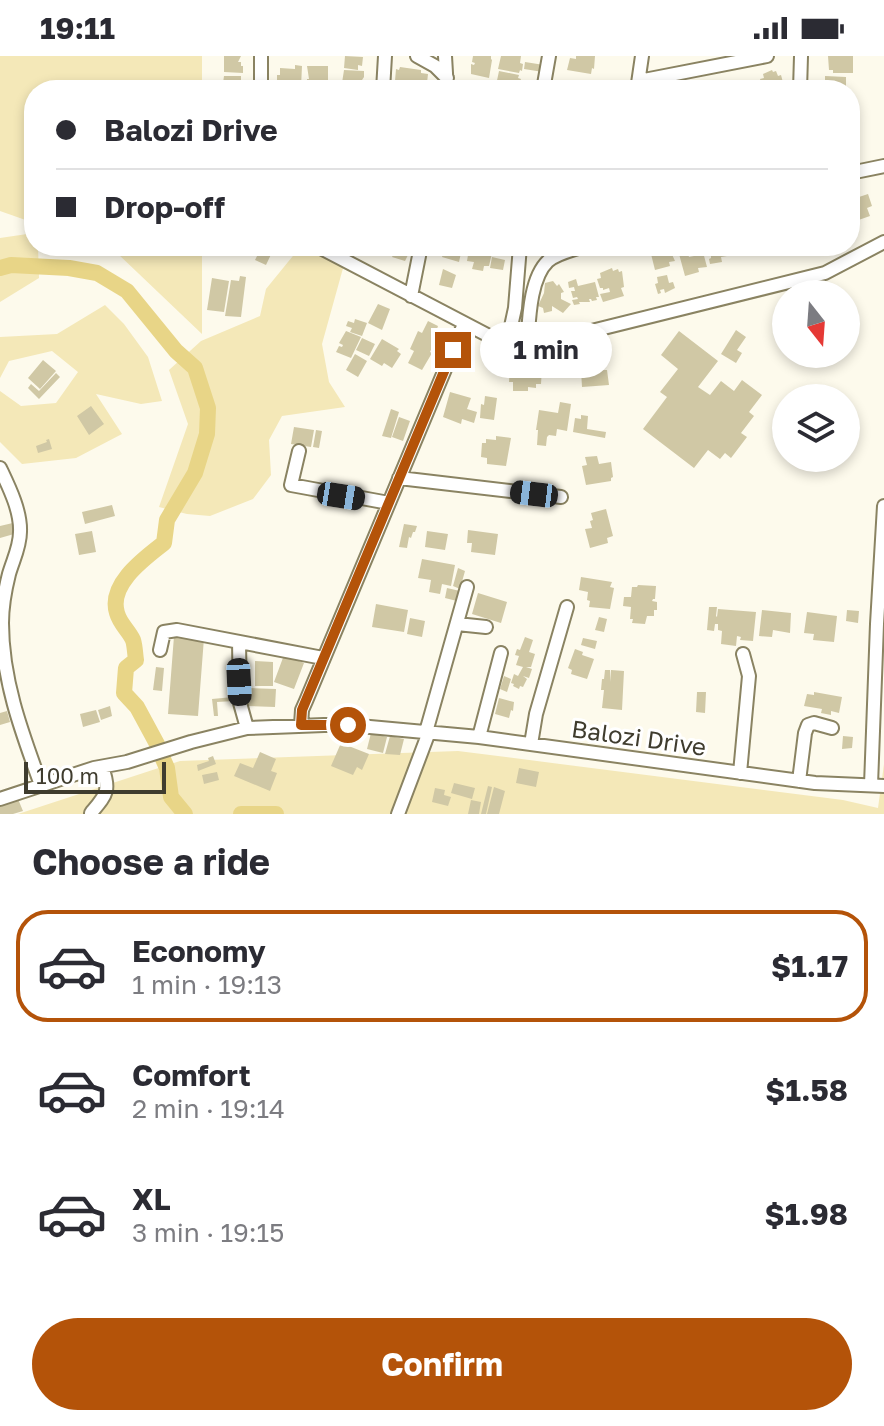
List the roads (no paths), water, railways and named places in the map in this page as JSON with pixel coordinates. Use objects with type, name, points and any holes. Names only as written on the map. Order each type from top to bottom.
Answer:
[{"type":"street","points":[[261,56],[261,80]]},
{"type":"street","points":[[384,80],[385,56]]},
{"type":"street","points":[[417,56],[435,66],[444,80]]},
{"type":"street","points":[[445,56],[447,80]]},
{"type":"street","points":[[545,80],[549,56]]},
{"type":"street","points":[[639,80],[642,56]]},
{"type":"street","points":[[664,80],[767,56]]},
{"type":"street","points":[[800,80],[801,56]]},
{"type":"street","points":[[860,171],[884,166]]},
{"type":"street","points":[[860,255],[884,242]]},
{"type":"street","points":[[336,256],[507,345],[527,347],[825,273],[857,256]]},
{"type":"street","points":[[411,296],[419,256]]},
{"type":"street","points":[[507,345],[515,308],[519,256]]},
{"type":"street","points":[[527,347],[532,295],[542,269],[547,262],[559,256]]},
{"type":"street","points":[[301,725],[302,710],[323,658],[464,324]]},
{"type":"street","points":[[299,451],[291,485],[389,503]]},
{"type":"street","points":[[0,468],[20,524],[1,620],[8,682],[41,785]]},
{"type":"street","points":[[399,478],[561,497]]},
{"type":"street","name":"Balozi Drive","points":[[0,799],[102,767],[247,728],[301,725],[348,725],[479,737],[799,781],[878,785],[874,694],[884,506]]},
{"type":"street","points":[[398,814],[427,732],[467,587]]},
{"type":"street","points":[[531,744],[543,687],[567,607]]},
{"type":"street","points":[[457,624],[486,627]]},
{"type":"street","points":[[160,650],[164,632],[177,630],[323,658]]},
{"type":"street","points":[[239,642],[240,703],[247,728]]},
{"type":"street","points":[[479,737],[501,653]]},
{"type":"street","points":[[740,773],[749,676],[743,654]]},
{"type":"street","points":[[799,781],[808,725],[814,723],[832,728]]},
{"type":"street","points":[[91,813],[107,791],[107,779],[102,767]]},
{"type":"waterway","points":[[0,268],[11,265],[97,273],[127,291],[176,351],[195,368],[208,408],[207,434],[195,473],[167,520],[164,543],[130,573],[118,592],[116,602],[118,617],[133,640],[136,660],[126,668],[124,693],[137,707],[157,744]]},
{"type":"waterway","points":[[163,759],[171,797],[185,814]]},
{"type":"waterway","points":[[241,814],[276,814]]}]
